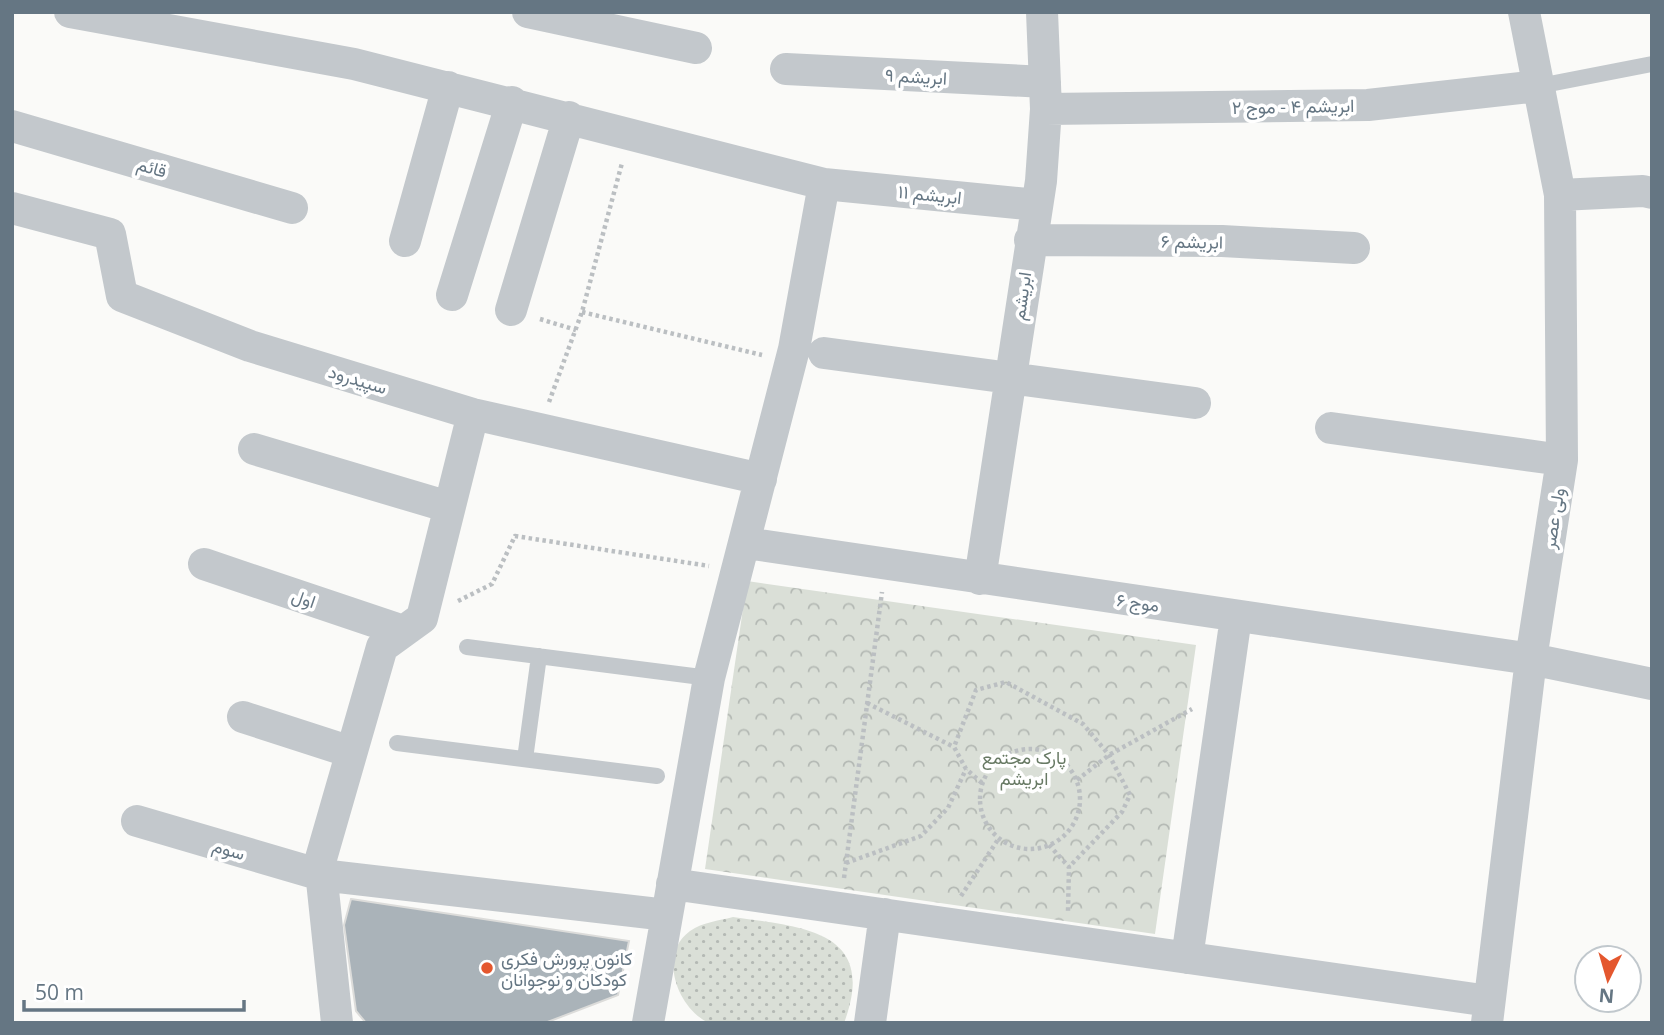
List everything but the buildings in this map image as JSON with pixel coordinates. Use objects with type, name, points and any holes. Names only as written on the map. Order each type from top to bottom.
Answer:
[{"type":"street","points":[[70,12],[354,64],[631,132],[824,184],[791,362],[709,678],[648,1023]]},
{"type":"street","points":[[528,12],[565,16],[696,48]]},
{"type":"street","name":"ابریشم","points":[[980,579],[1037,205],[1046,96],[1042,12]]},
{"type":"street","name":"ولی عصر","points":[[1488,1012],[1531,659],[1562,460],[1560,195],[1524,12]]},
{"type":"street","name":"ابریشم ۹","points":[[786,69],[1046,96]]},
{"type":"street","name":"ابریشم ۴ - موج ۲","points":[[1046,96],[1368,105],[1539,86]]},
{"type":"street","points":[[405,241],[448,87]]},
{"type":"street","points":[[452,295],[512,103]]},
{"type":"street","points":[[511,310],[569,117]]},
{"type":"street","name":"قائم","points":[[12,126],[292,208]]},
{"type":"street","name":"ابریشم ۱۱","points":[[824,184],[1037,205]]},
{"type":"street","points":[[1560,195],[1643,191],[1652,193]]},
{"type":"street","name":"سپیدرود","points":[[12,208],[110,234],[122,296],[250,346],[473,414],[761,479]]},
{"type":"street","name":"ابریشم ۶","points":[[1030,240],[1222,241],[1354,248]]},
{"type":"street","points":[[824,353],[1195,403]]},
{"type":"street","points":[[337,1023],[320,863],[382,647],[413,625],[449,508],[473,414]]},
{"type":"street","points":[[1331,428],[1562,460]]},
{"type":"street","points":[[254,449],[449,508]]},
{"type":"street","name":"موج ۶","points":[[742,556],[885,563],[1531,659],[1652,684]]},
{"type":"street","name":"اول","points":[[204,564],[413,625]]},
{"type":"street","points":[[1187,958],[1237,617]]},
{"type":"street","points":[[243,717],[351,752]]},
{"type":"street","name":"سوم","points":[[137,821],[321,875],[667,915]]},
{"type":"street","points":[[672,884],[1187,958],[1488,1012]]},
{"type":"street","points":[[870,1023],[885,914]]},
{"type":"lane","points":[[1539,86],[1652,64]]},
{"type":"lane","points":[[467,646],[709,678]]},
{"type":"lane","points":[[525,759],[538,656]]},
{"type":"lane","points":[[397,743],[657,776]]},
{"type":"path","points":[[540,429],[582,312],[631,132]]},
{"type":"path","points":[[582,312],[791,362]]},
{"type":"path","points":[[413,625],[492,584],[514,536],[742,556]]},
{"type":"path","points":[[841,908],[885,563]]},
{"type":"path","points":[[954,747],[976,690],[1006,682],[1083,724],[1109,755],[1130,795],[1122,812],[1069,867],[1067,940]]},
{"type":"path","points":[[1077,780],[1109,755],[1226,690]]},
{"type":"path","points":[[867,703],[954,747],[966,769],[982,783]]},
{"type":"path","points":[[1041,750],[1063,761],[1077,780],[1081,804],[1073,827],[1055,844],[1032,850],[1008,845],[989,830],[980,807],[982,783],[995,762],[1016,751],[1041,750]]},
{"type":"path","points":[[846,863],[921,836],[948,808],[966,769]]},
{"type":"path","points":[[943,922],[999,838]]},
{"type":"path","points":[[1049,845],[1069,867]]},
{"type":"green space","name":"پارک مجتمع ابریشم","points":[[747,581],[1196,645],[1155,934],[705,869]]},
{"type":"green space","points":[[733,917],[808,930],[828,939],[842,951],[851,969],[852,992],[844,1023],[709,1023],[698,1016],[688,1006],[675,981],[675,954],[680,941],[690,931]]},
{"type":"place","name":"کانون پرورش فکری کودکان و نوجوانان","points":[[487,968]]}]
